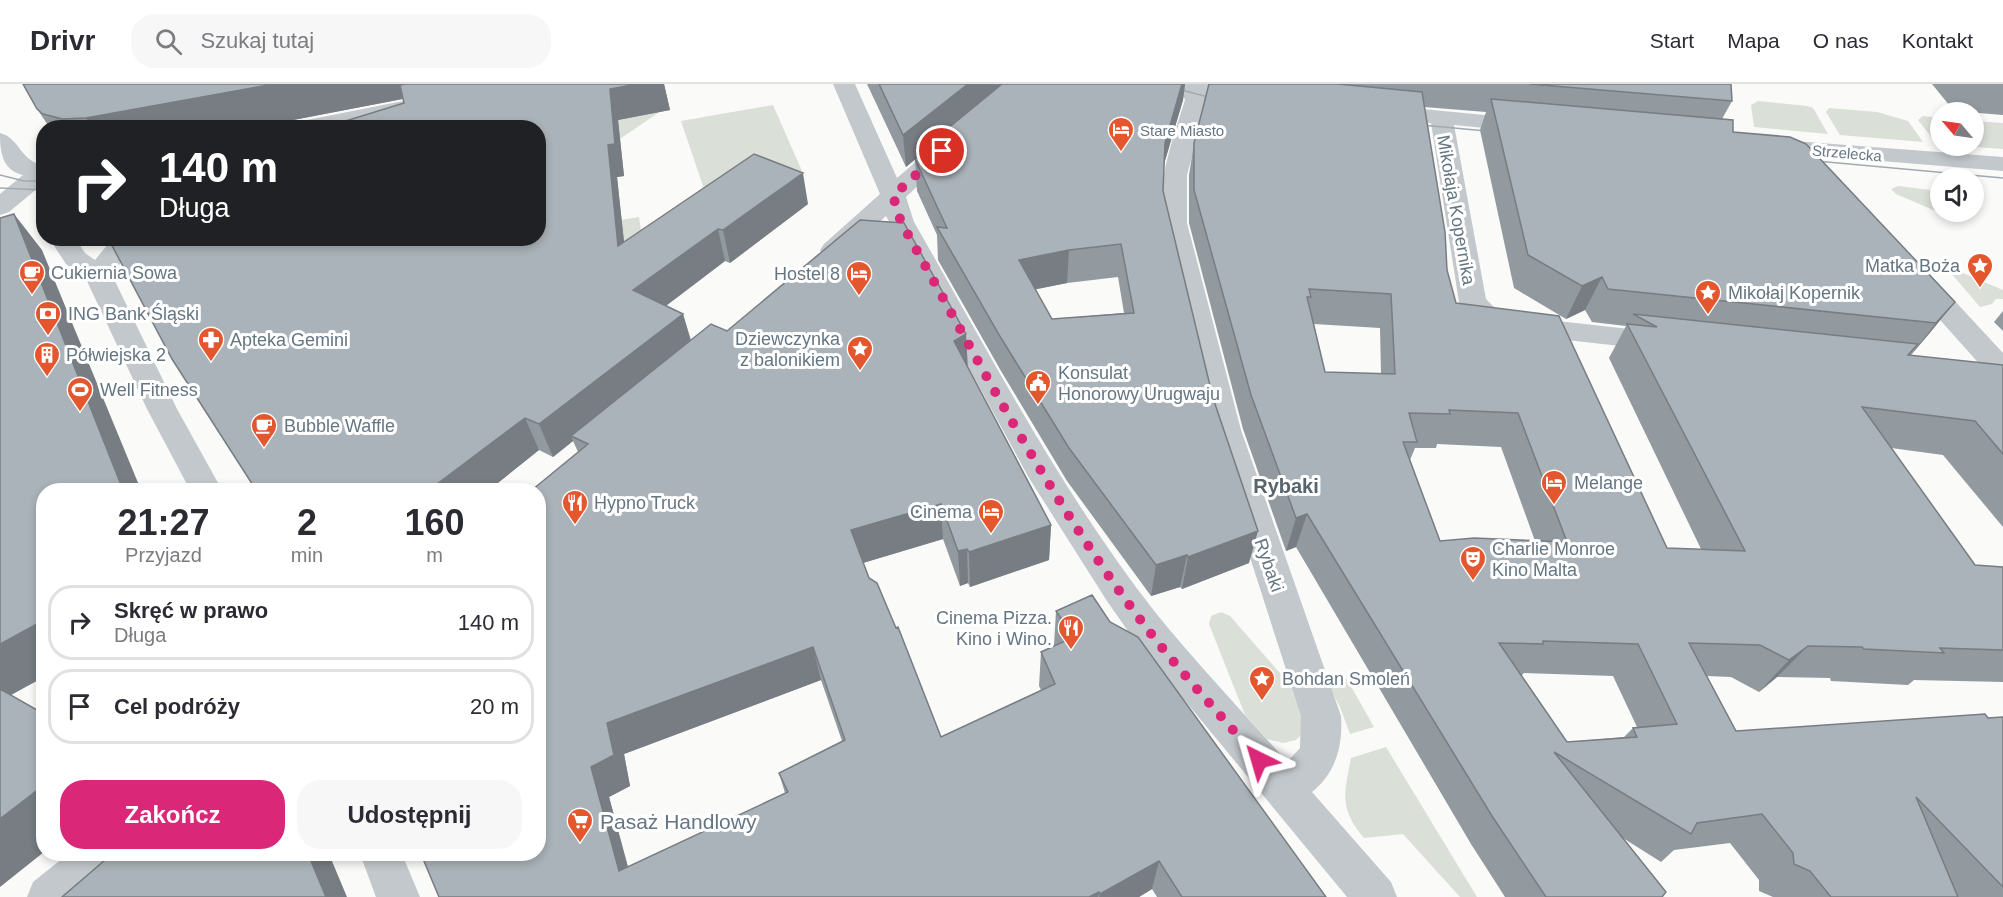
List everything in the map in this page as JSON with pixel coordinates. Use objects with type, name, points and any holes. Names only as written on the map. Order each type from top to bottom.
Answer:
[{"type":"street","points":[[844,84],[893,196],[901,222],[1040,470],[1058,498],[1143,623],[1375,897]]},
{"type":"street","points":[[1189,84],[1274,103]]},
{"type":"street","name":"Rybaki","points":[[1189,84],[1196,100],[1175,167],[1172,203],[1174,222],[1225,430],[1322,722],[1323,745],[1315,763],[1301,777],[1283,788]]},
{"type":"street","points":[[343,120],[419,105]]},
{"type":"street","points":[[1365,111],[1549,127]]},
{"type":"street","name":"Mikołaja Kopernika","points":[[1441,117],[1473,302],[1486,316],[1521,326],[1687,344]]},
{"type":"street","points":[[811,267],[866,223],[926,164],[970,128]]},
{"type":"street","points":[[0,140],[22,168],[36,175]]},
{"type":"street","name":"Strzelecka","points":[[1745,144],[2003,164]]},
{"type":"street","points":[[1802,149],[1820,172]]},
{"type":"street","points":[[0,207],[36,183]]},
{"type":"street","points":[[67,246],[75,258],[98,274],[162,409],[202,483]]},
{"type":"street","points":[[98,274],[119,246]]},
{"type":"street","points":[[1902,261],[2003,371]]},
{"type":"street","points":[[1969,375],[2003,378]]},
{"type":"street","points":[[49,897],[92,861]]},
{"type":"street","points":[[384,861],[398,897]]},
{"type":"shaded area","points":[[1758,101],[1813,108],[1828,134],[1754,127],[1751,105]]},
{"type":"shaded area","points":[[773,105],[802,171],[704,189],[681,121]]},
{"type":"shaded area","points":[[1829,108],[1877,112],[1908,121],[1923,142],[1840,135],[1826,112]]},
{"type":"shaded area","points":[[661,111],[614,143],[612,119]]},
{"type":"shaded area","points":[[1923,116],[1930,117],[1930,135],[1918,120]]},
{"type":"shaded area","points":[[1984,122],[2003,123],[2003,149],[1984,148]]},
{"type":"shaded area","points":[[1898,186],[1930,190],[1930,209],[1896,194],[1891,189]]},
{"type":"shaded area","points":[[639,217],[644,249],[621,265],[621,220]]},
{"type":"shaded area","points":[[1944,265],[2003,290],[2003,299],[1996,299],[1992,304],[1980,307]]},
{"type":"shaded area","points":[[1221,612],[1230,616],[1292,687],[1303,719],[1301,735],[1296,740],[1283,743],[1267,739],[1245,715],[1209,624],[1211,616]]},
{"type":"shaded area","points":[[1344,674],[1374,727],[1350,734],[1340,707],[1324,678]]},
{"type":"shaded area","points":[[1386,747],[1477,897],[1460,897],[1403,834],[1364,838],[1356,828],[1347,809],[1345,791],[1351,758]]},
{"type":"building","points":[[23,84],[274,84],[86,118],[62,119],[43,114],[37,109]]},
{"type":"building","points":[[637,84],[610,89],[615,144],[608,145],[618,246],[754,154],[803,173],[723,230],[718,229],[633,290],[683,314],[539,424],[525,418],[438,483],[252,483],[172,359],[112,246],[546,246],[546,120],[349,120],[404,103],[400,85]]},
{"type":"building","points":[[879,84],[968,84],[903,135]]},
{"type":"building","points":[[1002,84],[1182,84],[1165,143],[1163,191],[1213,398],[1258,531],[1188,557],[1187,555],[1156,565],[1069,448],[1001,338],[937,227],[947,228],[915,159],[935,139]],"holes":[[[1121,244],[1134,313],[1052,319],[1019,260],[1069,250]]]},
{"type":"building","points":[[1209,84],[1338,84],[1422,92],[1445,232],[1447,270],[1456,303],[1559,316],[1667,548],[1745,551],[1627,324],[1657,327],[1633,314],[1918,344],[1908,355],[2003,365],[2003,454],[1975,421],[1862,407],[1975,565],[2003,567],[2003,650],[1940,648],[1944,653],[1808,646],[1789,660],[1760,645],[1689,643],[1736,731],[1985,714],[1988,718],[2003,717],[2003,887],[1916,797],[1958,897],[1831,897],[1810,871],[1794,864],[1793,853],[1762,814],[1697,823],[1691,834],[1554,752],[1666,892],[1662,897],[1546,897],[1492,816],[1307,514],[1296,518],[1251,395],[1194,190],[1194,143]],"holes":[[[1309,289],[1391,294],[1395,374],[1325,372],[1307,297],[1311,297]],[[1449,410],[1518,413],[1567,542],[1474,538],[1440,541],[1403,442],[1417,442],[1409,413],[1450,414]],[[1543,641],[1638,644],[1677,724],[1633,728],[1637,737],[1567,742],[1499,643],[1543,644]]]},
{"type":"building","points":[[1530,84],[1731,84],[1732,101]]},
{"type":"building","points":[[1491,99],[1733,120],[1733,132],[1790,137],[1806,144],[1955,302],[1936,323],[1608,289],[1602,277],[1582,286],[1528,255]]},
{"type":"building","name":"Półwiejska 2","points":[[14,214],[120,483],[36,483],[36,625],[0,644],[0,218]]},
{"type":"building","points":[[860,220],[904,223],[966,334],[954,341],[1051,525],[969,552],[967,549],[958,551],[941,504],[851,530],[869,578],[877,583],[896,628],[898,627],[941,737],[1055,684],[1041,652],[1074,637],[1056,611],[1092,595],[1110,622],[1138,637],[1326,897],[1182,897],[1159,861],[1100,894],[1099,892],[1089,897],[439,897],[424,861],[546,861],[546,483],[541,483],[588,444],[571,436],[711,324],[727,331]],"holes":[[[813,647],[845,740],[779,773],[788,792],[619,871],[591,767],[614,755],[607,723]]]},
{"type":"building","points":[[0,689],[36,709],[36,791],[0,819]]},
{"type":"building","points":[[104,861],[311,861],[326,897],[62,897]]},
{"type":"tram line","points":[[1159,84],[1223,101]]},
{"type":"tram line","points":[[1411,124],[1497,132]]},
{"type":"tram line","points":[[1805,160],[2003,178]]},
{"type":"tram line","points":[[0,175],[24,181],[36,181]]},
{"type":"tram line","points":[[0,188],[36,190]]},
{"type":"place","name":"Stare Miasto","points":[[1121,153]]},
{"type":"place","name":"Matka Boża","points":[[1980,289]]},
{"type":"place","name":"Cukiernia Sowa","points":[[32,296]]},
{"type":"place","name":"Hostel 8","points":[[859,297]]},
{"type":"place","name":"Mikołaj Kopernik","points":[[1708,316]]},
{"type":"place","name":"ING Bank Śląski","points":[[48,337]]},
{"type":"place","name":"Apteka Gemini","points":[[211,363]]},
{"type":"place","name":"Dziewczynka z balonikiem","points":[[860,372]]},
{"type":"place","name":"Półwiejska 2","points":[[47,378]]},
{"type":"place","name":"Konsulat Honorowy Urugwaju","points":[[1038,406]]},
{"type":"place","name":"Well Fitness","points":[[80,413]]},
{"type":"place","name":"Bubble Waffle","points":[[264,449]]},
{"type":"place","name":"Melange","points":[[1554,506]]},
{"type":"place","name":"Hypno Truck","points":[[575,526]]},
{"type":"place","name":"Cinema","points":[[991,535]]},
{"type":"place","name":"Charlie Monroe Kino Malta","points":[[1473,582]]},
{"type":"place","name":"Cinema Pizza. Kino i Wino.","points":[[1071,651]]},
{"type":"place","name":"Bohdan Smoleń","points":[[1262,702]]},
{"type":"place","name":"Pasaż Handlowy","points":[[580,844]]},
{"type":"district","name":"Rybaki","points":[[1286,486]]},
{"type":"route","points":[[942,151],[893,196],[901,222],[1040,470],[1099,561],[1143,623],[1259,760]]}]
